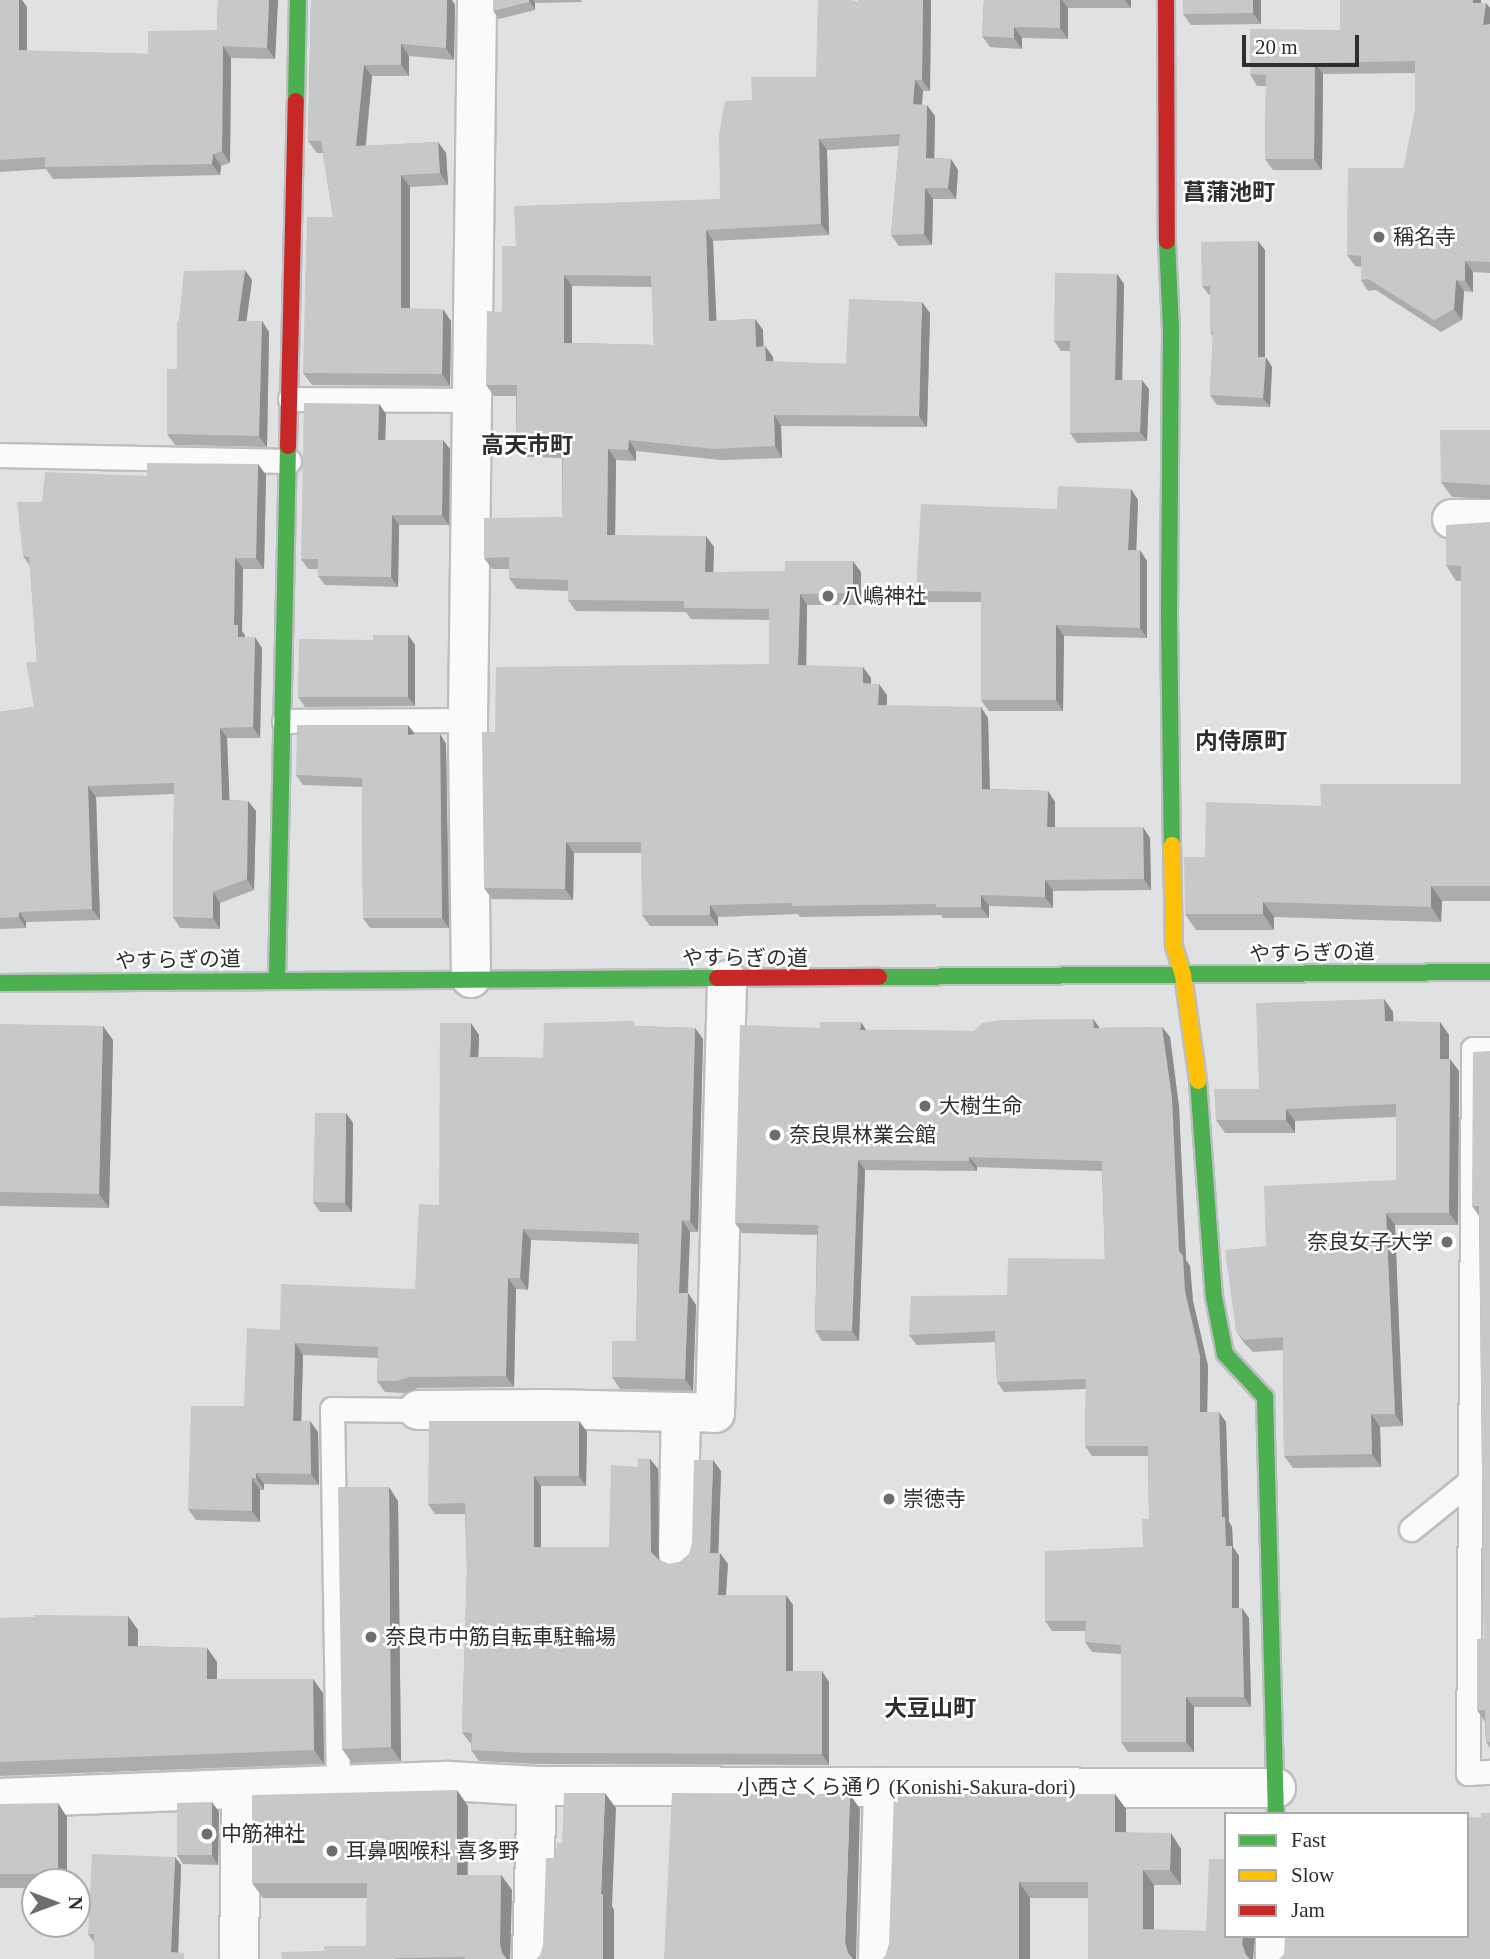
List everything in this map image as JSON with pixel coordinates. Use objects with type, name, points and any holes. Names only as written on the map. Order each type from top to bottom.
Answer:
[{"type":"street","points":[[277,980],[298,0]]},
{"type":"street","points":[[471,978],[468,720],[477,0]]},
{"type":"street","points":[[1166,0],[1166,217],[1171,329],[1169,614],[1174,946],[1183,975],[1201,1105],[1214,1297],[1225,1354],[1265,1396],[1276,1801]]},
{"type":"street","points":[[1452,519],[1490,519]]},
{"type":"street","name":"やすらぎの道","points":[[0,983],[471,978],[727,980],[1490,972]]},
{"type":"street","points":[[418,1410],[715,1413],[727,980]]},
{"type":"street","points":[[678,1553],[681,1412]]},
{"type":"street","name":"小西さくら通り (Konishi-Sakura-dori)","points":[[0,1798],[449,1782],[537,1786],[883,1787],[1276,1801]]},
{"type":"street","points":[[532,1959],[537,1786]]},
{"type":"street","points":[[878,1959],[883,1787]]},
{"type":"street","points":[[239,1959],[241,1790]]},
{"type":"street","points":[[1275,1938],[1275,1959]]},
{"type":"lane","points":[[290,399],[470,400]]},
{"type":"lane","points":[[0,455],[289,461]]},
{"type":"lane","points":[[284,721],[468,720]]},
{"type":"lane","points":[[1490,1049],[1473,1049],[1468,1773],[1490,1772]]},
{"type":"lane","points":[[338,1785],[332,1409],[418,1410]]},
{"type":"lane","points":[[1411,1529],[1470,1481]]},
{"type":"building","points":[[0,0],[19,0],[19,50],[148,54],[148,31],[217,30],[218,0],[269,0],[267,48],[223,46],[222,151],[213,154],[212,164],[45,167],[45,157],[0,160]]},
{"type":"building","points":[[311,0],[447,0],[446,48],[401,44],[401,65],[364,65],[356,146],[438,142],[440,173],[401,175],[401,308],[443,309],[442,374],[303,373],[307,217],[333,217],[321,141],[308,141]]},
{"type":"building","points":[[493,0],[529,0],[529,2],[493,11]]},
{"type":"building","points":[[818,0],[923,0],[922,80],[915,80],[913,104],[927,105],[926,158],[951,159],[948,188],[925,188],[924,234],[891,235],[900,134],[819,139],[821,224],[706,230],[709,321],[755,319],[756,347],[765,346],[766,361],[846,364],[849,299],[922,302],[919,416],[774,415],[775,446],[714,449],[629,440],[628,450],[608,449],[607,535],[706,536],[705,572],[785,571],[785,561],[853,561],[853,593],[800,594],[798,665],[863,667],[863,683],[879,684],[878,705],[981,707],[982,789],[1048,791],[1047,827],[1143,827],[1144,879],[1045,880],[1045,897],[981,895],[981,907],[936,907],[936,904],[792,906],[792,903],[710,905],[710,915],[642,915],[641,842],[566,842],[565,889],[484,888],[482,732],[495,732],[496,667],[769,664],[769,609],[684,608],[684,601],[568,600],[568,580],[509,578],[509,557],[484,558],[484,518],[562,517],[563,447],[516,446],[517,385],[486,385],[487,311],[502,312],[502,246],[516,246],[514,206],[720,199],[719,135],[725,101],[752,100],[751,77],[816,77]],"holes":[[[564,275],[651,276],[654,345],[564,343]]]},
{"type":"building","points":[[984,0],[1060,0],[1060,28],[1014,27],[1014,38],[982,36]]},
{"type":"building","points":[[1183,0],[1253,0],[1253,13],[1183,14]]},
{"type":"building","points":[[1340,0],[1473,0],[1473,3],[1486,3],[1483,25],[1490,24],[1490,262],[1465,261],[1465,281],[1456,280],[1454,309],[1434,320],[1368,279],[1361,280],[1361,256],[1347,255],[1348,168],[1404,168],[1415,111],[1415,61],[1315,63],[1314,159],[1265,159],[1266,75],[1250,74],[1250,29],[1340,30]]},
{"type":"building","points":[[1258,241],[1258,357],[1266,357],[1263,398],[1210,395],[1213,332],[1210,332],[1210,286],[1202,286],[1201,242]]},
{"type":"building","points":[[245,270],[238,321],[262,321],[259,436],[167,434],[167,369],[177,369],[177,321],[184,271]]},
{"type":"building","points":[[1055,273],[1117,274],[1115,380],[1142,380],[1140,432],[1070,433],[1070,341],[1054,341]]},
{"type":"building","points":[[304,403],[379,404],[378,440],[443,440],[442,515],[392,515],[391,577],[318,576],[318,559],[301,559]]},
{"type":"building","points":[[1440,430],[1490,430],[1490,485],[1441,482]]},
{"type":"building","points":[[147,463],[258,464],[256,558],[235,558],[234,625],[238,625],[238,637],[255,637],[253,727],[220,728],[222,800],[248,801],[247,879],[213,892],[213,918],[173,917],[174,783],[88,786],[92,909],[19,912],[19,917],[0,918],[0,712],[34,707],[26,662],[37,662],[29,557],[23,556],[17,502],[42,502],[45,472],[147,476]]},
{"type":"building","points":[[1058,486],[1131,489],[1128,550],[1140,550],[1140,628],[1056,625],[1056,700],[981,700],[981,592],[916,591],[921,504],[1057,509]]},
{"type":"building","points":[[1490,522],[1490,886],[1431,886],[1431,907],[1263,902],[1263,914],[1185,914],[1184,857],[1205,857],[1206,802],[1321,806],[1320,784],[1461,784],[1461,566],[1446,565],[1446,525]]},
{"type":"building","points":[[373,635],[408,635],[408,697],[298,697],[299,639],[373,640]]},
{"type":"building","points":[[297,725],[408,725],[408,735],[440,734],[442,918],[363,918],[362,778],[296,775]]},
{"type":"building","points":[[1384,999],[1385,1021],[1440,1022],[1440,1059],[1450,1059],[1449,1213],[1386,1213],[1395,1414],[1371,1414],[1372,1454],[1284,1456],[1283,1337],[1244,1340],[1236,1331],[1225,1250],[1266,1246],[1264,1186],[1396,1180],[1396,1104],[1286,1109],[1286,1120],[1216,1120],[1214,1089],[1259,1089],[1256,1003]]},
{"type":"building","points":[[1093,1019],[1094,1028],[1162,1027],[1172,1097],[1179,1251],[1183,1256],[1185,1291],[1200,1356],[1200,1412],[1219,1412],[1222,1517],[1225,1517],[1226,1546],[1232,1546],[1232,1608],[1242,1608],[1244,1697],[1186,1697],[1186,1742],[1121,1742],[1121,1645],[1085,1642],[1086,1621],[1045,1621],[1045,1551],[1143,1547],[1142,1519],[1149,1519],[1148,1446],[1085,1446],[1086,1379],[997,1382],[995,1331],[909,1335],[911,1296],[1007,1295],[1008,1258],[1105,1259],[1102,1161],[969,1157],[969,1161],[858,1160],[852,1331],[815,1330],[818,1225],[735,1223],[740,1025],[820,1028],[820,1022],[861,1022],[860,1030],[974,1031],[982,1023],[1002,1020]]},
{"type":"building","points":[[634,1021],[634,1026],[695,1028],[690,1221],[682,1220],[679,1293],[688,1293],[685,1379],[612,1377],[612,1341],[636,1341],[639,1233],[523,1229],[520,1278],[508,1278],[506,1376],[410,1377],[397,1381],[377,1381],[378,1347],[295,1343],[293,1421],[310,1421],[311,1474],[256,1473],[256,1478],[252,1478],[252,1511],[188,1509],[191,1406],[244,1406],[247,1328],[280,1330],[281,1284],[415,1289],[419,1204],[439,1205],[440,1023],[471,1023],[470,1057],[543,1058],[544,1023]]},
{"type":"building","points":[[0,1024],[103,1026],[99,1194],[0,1192]]},
{"type":"building","points":[[1490,1051],[1490,1742],[1486,1742],[1485,1710],[1477,1710],[1477,1639],[1484,1639],[1479,1206],[1472,1206],[1473,1052]]},
{"type":"building","points":[[315,1113],[346,1113],[345,1203],[313,1202]]},
{"type":"building","points":[[429,1421],[579,1421],[579,1476],[534,1476],[534,1547],[609,1547],[611,1465],[638,1467],[638,1458],[650,1459],[651,1552],[660,1561],[669,1564],[680,1562],[689,1554],[692,1543],[694,1460],[713,1460],[710,1553],[720,1553],[718,1595],[786,1595],[786,1671],[822,1671],[822,1754],[530,1753],[471,1750],[472,1733],[462,1732],[467,1570],[465,1503],[428,1504]]},
{"type":"building","name":"奈良市中筋自転車駐輪場","points":[[338,1487],[389,1487],[391,1747],[342,1749]]},
{"type":"building","points":[[34,1615],[128,1616],[128,1646],[207,1648],[207,1679],[313,1679],[314,1750],[0,1762],[0,1618],[34,1618]]},
{"type":"building","points":[[457,1790],[457,1875],[501,1875],[500,1944],[507,1959],[282,1959],[281,1952],[324,1951],[324,1946],[366,1946],[367,1883],[252,1883],[252,1795]]},
{"type":"building","points":[[564,1793],[605,1793],[601,1894],[603,1959],[536,1959],[543,1945],[546,1858],[556,1858],[557,1843],[562,1843]]},
{"type":"building","points":[[672,1793],[850,1794],[845,1943],[853,1959],[664,1959]]},
{"type":"building","points":[[894,1794],[1115,1794],[1115,1832],[1171,1833],[1170,1870],[1143,1870],[1143,1929],[1206,1931],[1209,1859],[1224,1859],[1224,1938],[1243,1938],[1242,1944],[1250,1959],[1088,1959],[1088,1882],[1019,1882],[1019,1959],[882,1959],[889,1944]]},
{"type":"building","points":[[212,1802],[212,1855],[177,1855],[177,1803]]},
{"type":"building","points":[[58,1803],[58,1868],[21,1868],[21,1874],[0,1874],[0,1804]]},
{"type":"building","points":[[1481,1813],[1490,1813],[1490,1959],[1279,1959],[1284,1954],[1285,1938],[1469,1938],[1469,1817],[1481,1818]]},
{"type":"building","points":[[92,1854],[175,1857],[171,1952],[184,1953],[184,1959],[94,1959],[94,1934],[91,1934]]},
{"type":"traffic: fast","points":[[296,101],[298,0]]},
{"type":"traffic: fast","points":[[1167,241],[1171,329],[1169,614],[1172,845]]},
{"type":"traffic: fast","points":[[277,980],[288,446]]},
{"type":"traffic: fast","points":[[879,977],[1490,972]]},
{"type":"traffic: fast","points":[[0,983],[717,978]]},
{"type":"traffic: fast","points":[[1198,1081],[1214,1297],[1225,1354],[1265,1397],[1276,1812]]},
{"type":"traffic: slow","points":[[1172,845],[1174,946],[1183,975],[1198,1081]]},
{"type":"traffic: jam","points":[[1166,0],[1167,241]]},
{"type":"traffic: jam","points":[[288,446],[296,101]]},
{"type":"traffic: jam","points":[[717,978],[879,977]]},
{"type":"place","name":"稱名寺","points":[[1379,237]]},
{"type":"place","name":"八嶋神社","points":[[828,596]]},
{"type":"place","name":"大樹生命","points":[[925,1106]]},
{"type":"place","name":"奈良県林業会館","points":[[775,1135]]},
{"type":"place","name":"奈良女子大学","points":[[1447,1242]]},
{"type":"place","name":"崇徳寺","points":[[889,1499]]},
{"type":"place","name":"奈良市中筋自転車駐輪場","points":[[371,1637]]},
{"type":"place","name":"中筋神社","points":[[207,1834]]},
{"type":"place","name":"耳鼻咽喉科 喜多野","points":[[332,1851]]},
{"type":"district","name":"菖蒲池町","points":[[1229,193]]},
{"type":"district","name":"高天市町","points":[[527,446]]},
{"type":"district","name":"内侍原町","points":[[1241,742]]},
{"type":"district","name":"大豆山町","points":[[930,1709]]}]
